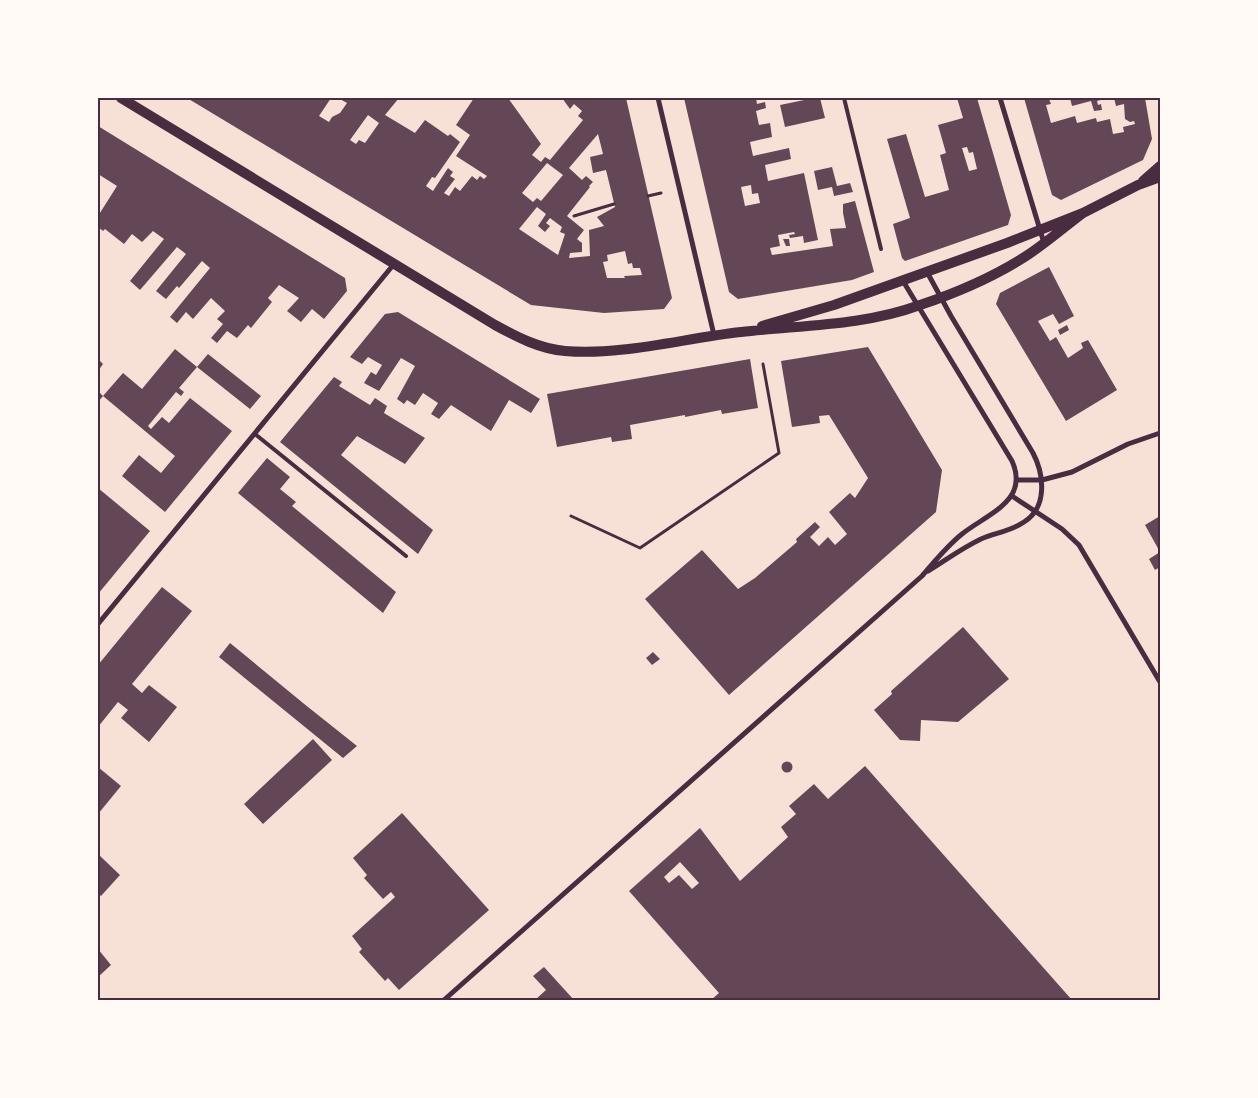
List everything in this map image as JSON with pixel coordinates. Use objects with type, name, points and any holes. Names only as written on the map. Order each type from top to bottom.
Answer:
[{"type":"main road","points":[[121,98],[518,338],[546,348],[564,351],[596,352],[742,332],[796,328],[866,319],[918,306],[994,275],[1024,258],[1083,213]]},
{"type":"main road","points":[[1138,185],[1160,166]]},
{"type":"main road","points":[[742,332],[834,305],[928,272],[1083,213],[1138,185],[1160,177]]},
{"type":"street","points":[[658,98],[714,336]]},
{"type":"street","points":[[1000,98],[1044,243]]},
{"type":"street","points":[[98,624],[394,264]]},
{"type":"street","points":[[922,576],[976,542],[1024,523],[1035,511],[1041,496],[1042,480],[1041,471],[1033,453],[941,298],[928,272]]},
{"type":"street","points":[[444,1000],[922,576],[949,546],[993,513],[1012,496],[1017,480],[1012,461],[903,280]]},
{"type":"street","points":[[1017,480],[1042,480],[1072,472],[1128,444],[1160,433]]},
{"type":"street","points":[[1012,496],[1062,529],[1079,545],[1160,682]]},
{"type":"lane","points":[[844,98],[881,250]]},
{"type":"lane","points":[[255,434],[406,556]]},
{"type":"lane","points":[[1160,704],[1160,736]]},
{"type":"path","points":[[574,216],[614,204]]},
{"type":"path","points":[[571,516],[640,548],[779,453],[763,364]]},
{"type":"building","points":[[187,98],[331,98],[319,116],[329,122],[332,117],[340,113],[347,103],[338,98],[399,98],[385,115],[415,133],[425,120],[460,142],[435,178],[432,177],[426,186],[433,191],[448,168],[453,172],[450,176],[455,179],[444,193],[449,196],[455,187],[460,191],[472,176],[477,180],[480,176],[484,179],[487,176],[456,156],[470,135],[456,125],[474,98],[508,98],[541,144],[532,155],[541,162],[545,157],[550,160],[583,120],[578,116],[582,111],[574,104],[570,109],[562,98],[626,98],[672,298],[664,309],[604,313],[531,305]],"holes":[[[368,115],[379,123],[365,143],[359,140],[356,144],[350,140]],[[598,134],[603,154],[590,157],[593,173],[606,170],[615,207],[597,217],[604,226],[589,230],[590,256],[569,258],[570,253],[582,252],[582,243],[577,239],[584,230],[567,216],[593,182],[586,176],[582,180],[569,168]],[[547,163],[563,175],[541,201],[537,198],[533,202],[522,193]],[[537,207],[546,214],[538,226],[545,232],[550,226],[546,223],[550,218],[562,227],[560,232],[565,234],[558,255],[519,229]],[[625,251],[628,264],[632,263],[633,268],[640,268],[642,275],[624,276],[625,278],[607,278],[603,262],[608,261],[607,255]]]},
{"type":"building","points":[[684,98],[756,98],[757,104],[765,102],[766,108],[756,111],[759,125],[770,123],[772,137],[750,142],[753,156],[789,148],[791,159],[765,165],[768,181],[804,173],[818,240],[804,243],[803,236],[790,238],[789,235],[795,234],[794,232],[778,235],[780,246],[770,248],[772,255],[833,246],[830,229],[846,228],[843,204],[855,201],[874,272],[852,280],[738,299],[729,292]],"holes":[[[751,185],[752,194],[758,193],[760,203],[745,206],[741,187]]]},
{"type":"building","points":[[820,98],[825,118],[785,127],[780,105]]},
{"type":"building","points":[[957,98],[977,98],[1011,215],[1008,225],[905,261],[902,258],[893,224],[910,218],[887,139],[906,134],[925,197],[949,190],[940,155],[946,153],[938,125],[963,118]],"holes":[[[967,147],[969,153],[973,152],[977,169],[969,171],[962,148]]]},
{"type":"building","points":[[1024,98],[1049,99],[1051,104],[1046,105],[1051,123],[1075,116],[1077,123],[1096,118],[1097,122],[1110,119],[1113,134],[1124,132],[1123,127],[1135,124],[1134,121],[1130,122],[1125,119],[1124,104],[1116,106],[1114,98],[1145,98],[1152,139],[1143,160],[1061,200],[1052,195]]},
{"type":"building","points":[[1070,98],[1108,98],[1097,101],[1098,105],[1101,104],[1102,110],[1094,111],[1091,101],[1072,106]]},
{"type":"building","points":[[98,126],[345,278],[347,291],[324,319],[312,309],[301,322],[287,311],[299,298],[279,285],[268,298],[272,302],[251,328],[248,325],[237,338],[227,331],[217,343],[211,338],[223,324],[217,319],[225,311],[211,298],[193,319],[186,312],[177,323],[170,317],[210,268],[202,261],[179,288],[177,286],[166,299],[156,291],[186,254],[177,247],[140,290],[130,281],[164,239],[153,231],[142,242],[132,234],[124,244],[105,229],[103,231],[98,227],[98,216],[117,186],[98,174]]},
{"type":"building","points":[[832,167],[837,186],[850,183],[853,192],[834,196],[832,187],[818,190],[814,171]]},
{"type":"building","points":[[783,239],[789,239],[790,246],[786,246]]},
{"type":"building","points":[[1049,267],[1074,316],[1059,324],[1053,314],[1038,321],[1050,341],[1056,337],[1068,358],[1083,348],[1081,343],[1088,340],[1117,390],[1066,421],[996,304],[1000,293]]},
{"type":"building","points":[[398,312],[540,399],[531,413],[509,400],[491,431],[451,405],[439,419],[431,414],[438,403],[423,393],[415,405],[407,400],[404,404],[397,399],[415,366],[401,358],[379,391],[364,383],[371,372],[376,375],[382,365],[368,357],[362,364],[350,357],[385,314]]},
{"type":"building","points":[[1067,325],[1069,330],[1060,335],[1058,330]]},
{"type":"building","points":[[868,347],[942,470],[936,512],[729,695],[645,599],[702,550],[738,589],[755,578],[797,542],[796,539],[815,522],[820,527],[810,537],[819,546],[828,537],[835,545],[847,534],[829,512],[850,493],[855,498],[868,478],[829,415],[819,416],[820,423],[792,427],[781,361]]},
{"type":"building","points":[[175,349],[197,367],[179,388],[184,392],[181,396],[176,392],[148,426],[151,429],[162,417],[169,423],[190,398],[232,431],[165,512],[122,476],[139,455],[161,473],[175,456],[103,396],[123,373],[142,389]]},
{"type":"building","points":[[208,354],[261,396],[250,409],[197,367]]},
{"type":"building","points":[[750,359],[758,408],[722,414],[721,410],[630,425],[632,439],[612,442],[611,437],[557,447],[547,394]]},
{"type":"building","points":[[98,361],[103,364],[98,371]]},
{"type":"building","points":[[334,377],[342,382],[339,386],[370,405],[375,398],[387,406],[384,413],[425,438],[405,464],[357,436],[341,455],[433,530],[418,554],[280,442]]},
{"type":"building","points":[[98,391],[103,396],[98,402]]},
{"type":"building","points":[[267,458],[290,477],[280,489],[296,502],[292,506],[396,592],[383,613],[238,493]]},
{"type":"building","points":[[98,488],[150,531],[98,594]]},
{"type":"building","points":[[1160,516],[1160,552],[1145,525]]},
{"type":"building","points":[[1160,552],[1160,567],[1155,570],[1149,559]]},
{"type":"building","points":[[162,587],[192,611],[132,684],[142,693],[149,685],[177,707],[149,742],[121,718],[128,710],[118,702],[98,727],[98,665]]},
{"type":"building","points":[[963,627],[1009,679],[958,722],[921,720],[920,741],[900,740],[874,710],[892,694],[891,691]]},
{"type":"building","points":[[230,643],[357,746],[343,758],[219,657]]},
{"type":"building","points":[[653,652],[660,659],[652,665],[646,658]]},
{"type":"building","points":[[313,739],[332,760],[263,824],[244,804]]},
{"type":"building","points":[[785,762],[789,762],[792,767],[791,771],[785,772],[782,769],[782,765]]},
{"type":"building","points":[[865,766],[1072,1000],[711,1000],[719,993],[629,891],[700,828],[740,881],[788,837],[781,827],[796,814],[789,806],[814,784],[828,799]],"holes":[[[680,862],[699,883],[692,889],[679,875],[669,883],[664,877]]]},
{"type":"building","points":[[98,767],[121,786],[98,814]]},
{"type":"building","points":[[402,813],[489,910],[399,990],[388,978],[385,981],[359,952],[362,949],[352,936],[395,897],[391,892],[383,899],[364,878],[367,875],[353,858]]},
{"type":"building","points":[[98,854],[120,875],[101,896],[98,893]]},
{"type":"building","points":[[98,949],[111,965],[98,977]]},
{"type":"building","points":[[544,967],[574,1000],[535,1000],[546,990],[533,976]]}]
